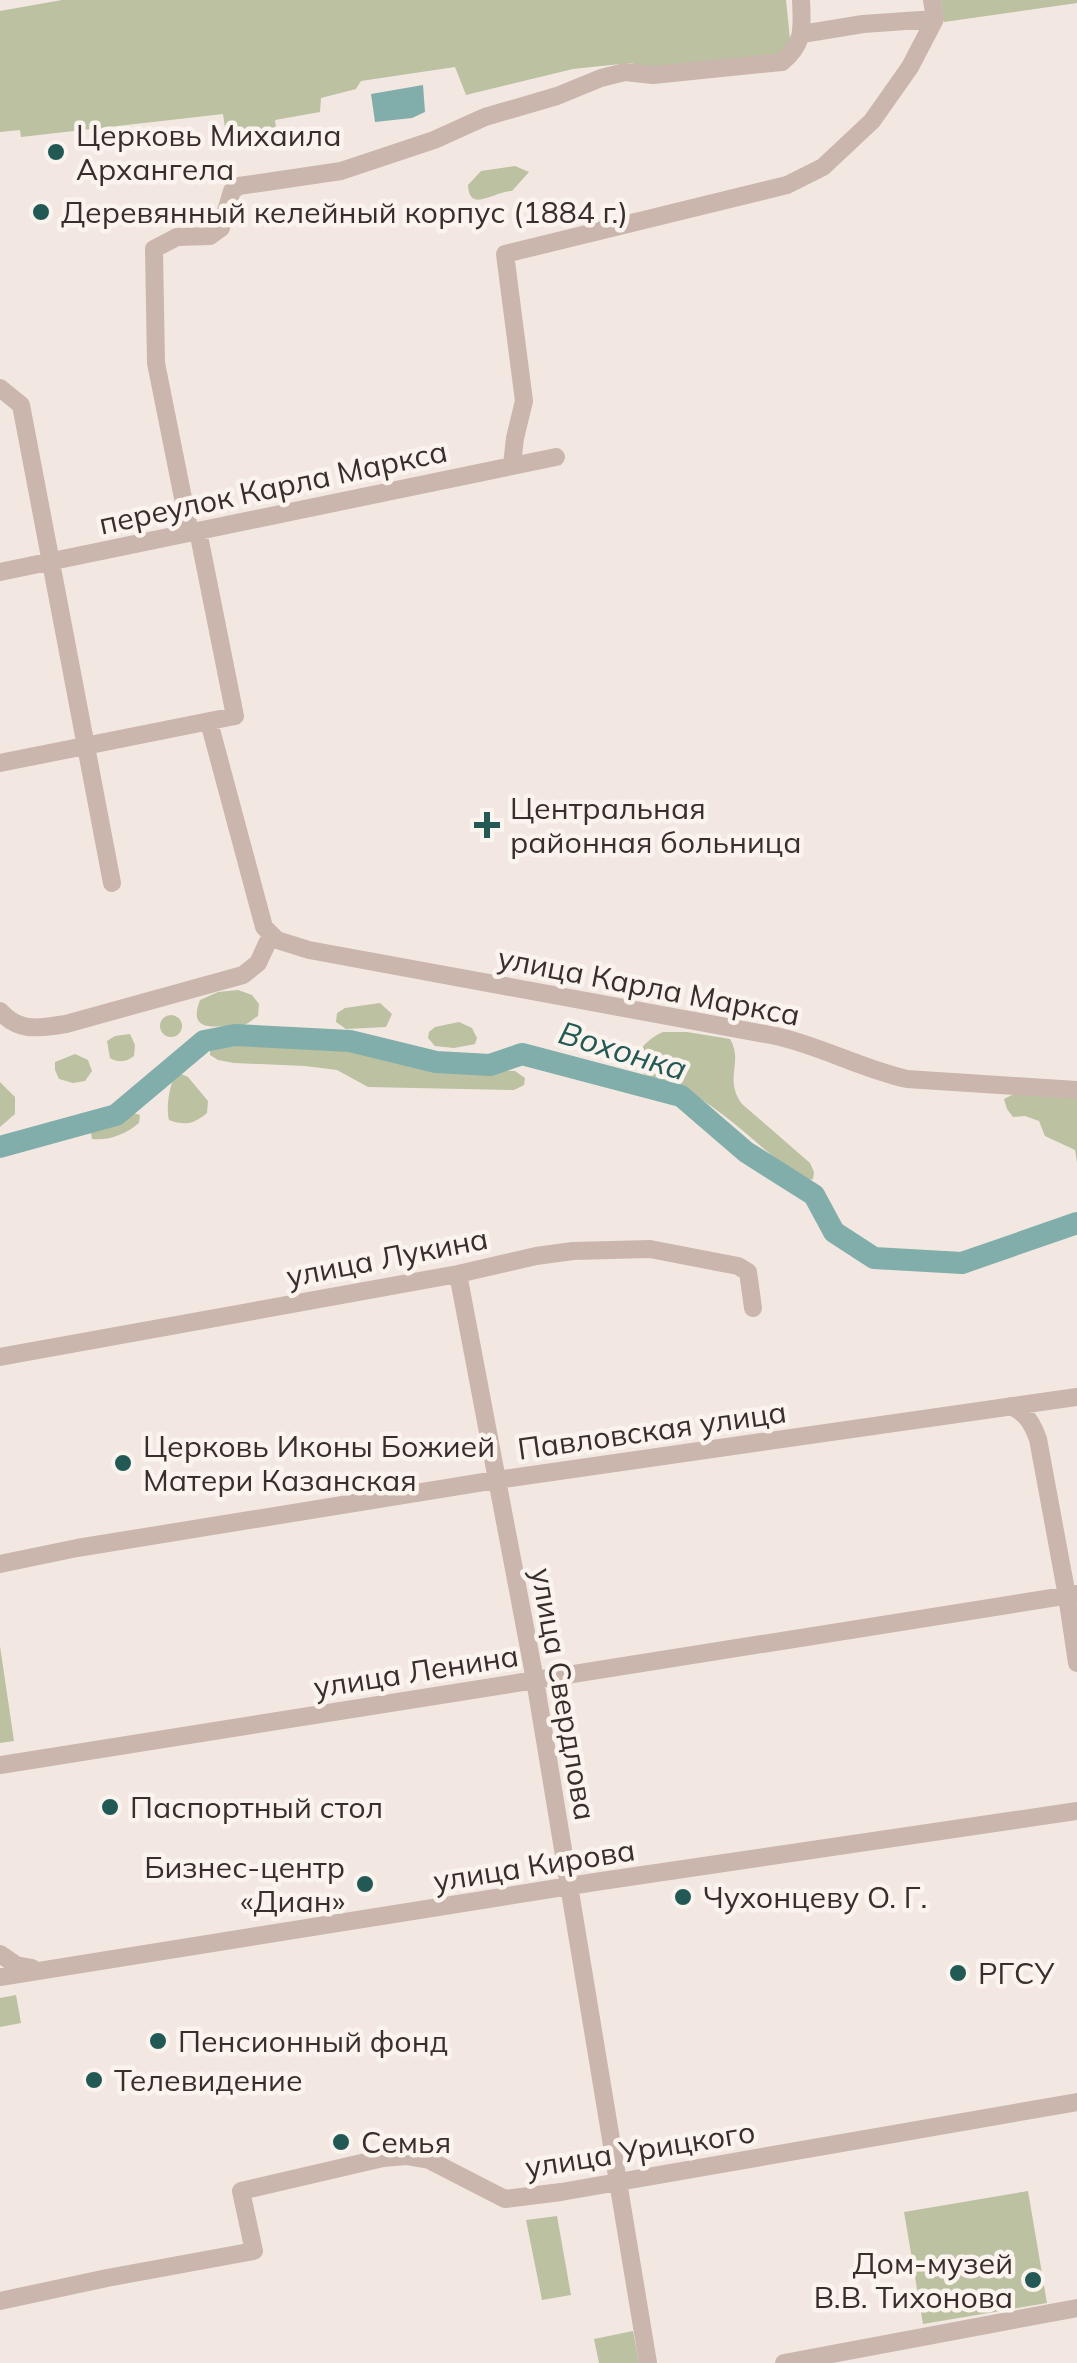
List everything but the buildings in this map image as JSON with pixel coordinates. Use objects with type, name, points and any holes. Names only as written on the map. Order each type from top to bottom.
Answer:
[{"type":"street","points":[[0,763],[234,716],[156,363],[154,249],[177,237],[210,236],[220,228],[232,191],[240,186],[341,171],[601,78],[625,72],[653,75],[782,62],[802,34],[800,0]]},
{"type":"street","points":[[802,34],[933,10]]},
{"type":"street","points":[[512,465],[524,401],[505,254],[787,184],[823,167],[872,121],[910,67],[933,10]]},
{"type":"street","points":[[0,388],[21,405],[112,883]]},
{"type":"street","name":"переулок Карла Маркса","points":[[0,572],[556,457]]},
{"type":"street","points":[[0,1012],[25,1028],[52,1027],[244,975],[258,962],[271,935],[264,927],[209,722]]},
{"type":"street","name":"улица Карла Маркса","points":[[271,935],[309,950],[798,1041],[866,1068],[907,1079],[1077,1090]]},
{"type":"street","name":"улица Лукина","points":[[0,1357],[572,1251],[650,1248],[738,1266],[748,1272],[753,1308]]},
{"type":"street","name":"улица Свердлова","points":[[458,1274],[535,1680],[648,2363]]},
{"type":"street","name":"Павловская улица","points":[[0,1564],[496,1480],[1077,1397]]},
{"type":"street","points":[[1012,1406],[1032,1422],[1038,1439],[1072,1595],[1077,1663]]},
{"type":"street","name":"улица Ленина","points":[[0,1764],[1072,1595]]},
{"type":"street","name":"улица Кирова","points":[[6,1974],[1077,1811]]},
{"type":"street","points":[[0,1954],[16,1965],[47,1970]]},
{"type":"street","name":"улица Урицкого","points":[[0,2301],[254,2251],[241,2192],[382,2158],[406,2156],[429,2160],[505,2198],[1077,2102]]},
{"type":"street","points":[[784,2363],[1077,2308]]},
{"type":"green space","points":[[62,0],[786,0],[790,39],[788,48],[777,56],[660,70],[630,63],[573,69],[466,95],[455,67],[361,81],[356,89],[321,98],[320,112],[275,120],[277,135],[227,141],[223,114],[21,137],[20,130],[0,132],[0,11]]},
{"type":"green space","points":[[941,0],[1077,0],[1077,3],[944,22]]},
{"type":"green space","points":[[515,166],[529,172],[512,191],[478,200],[469,194],[468,185],[481,171]]},
{"type":"green space","points":[[238,990],[252,995],[259,1004],[258,1016],[237,1026],[201,1024],[197,1015],[200,1000],[218,992]]},
{"type":"green space","points":[[380,1003],[392,1014],[386,1027],[346,1029],[336,1022],[337,1013],[345,1008]]},
{"type":"green space","points":[[167,1015],[175,1015],[182,1026],[175,1037],[167,1037],[160,1030],[160,1022]]},
{"type":"green space","points":[[459,1022],[472,1028],[477,1038],[475,1044],[435,1046],[428,1038],[435,1027]]},
{"type":"green space","points":[[663,1032],[730,1039],[735,1056],[734,1086],[742,1104],[810,1163],[813,1179],[804,1181],[694,1095],[637,1070],[643,1047]]},
{"type":"green space","points":[[130,1034],[134,1056],[122,1061],[110,1058],[107,1041]]},
{"type":"green space","points":[[235,1040],[335,1047],[447,1069],[515,1071],[525,1078],[524,1085],[514,1090],[368,1087],[337,1070],[234,1063],[210,1055],[210,1049],[220,1043]]},
{"type":"green space","points":[[75,1054],[88,1060],[92,1071],[85,1081],[59,1079],[55,1062]]},
{"type":"green space","points":[[181,1074],[208,1101],[207,1113],[189,1123],[169,1120],[168,1115],[172,1082]]},
{"type":"green space","points":[[0,1082],[15,1097],[15,1114],[0,1127]]},
{"type":"green space","points":[[1014,1094],[1077,1098],[1077,1163],[1075,1150],[1045,1136],[1039,1121],[1013,1117],[1004,1099]]},
{"type":"green space","points":[[133,1113],[140,1115],[139,1123],[129,1130],[111,1138],[92,1139],[91,1133]]},
{"type":"green space","points":[[0,1646],[14,1741],[0,1743]]},
{"type":"green space","points":[[16,1995],[21,2023],[0,2027],[0,1998]]},
{"type":"green space","points":[[1028,2191],[1047,2303],[923,2324],[904,2212]]},
{"type":"green space","points":[[557,2216],[571,2295],[542,2300],[526,2220]]},
{"type":"green space","points":[[633,2331],[639,2363],[599,2363],[594,2339]]},
{"type":"water","points":[[423,85],[425,112],[412,118],[375,122],[371,94]]},
{"type":"waterway","name":"Вохонка","points":[[0,1147],[116,1115],[204,1041],[235,1035],[350,1041],[436,1062],[490,1065],[522,1054],[681,1096],[746,1152],[814,1195],[834,1232],[874,1258],[962,1263],[1077,1223]]},
{"type":"place","name":"Церковь Михаила Архангела","points":[[56,152]]},
{"type":"place","name":"Деревянный келейный корпус (1884 г.)","points":[[41,212]]},
{"type":"place","name":"Центральная районная больница","points":[[487,825]]},
{"type":"place","name":"Церковь Иконы Божией Матери Казанская","points":[[123,1463]]},
{"type":"place","name":"Паспортный стол","points":[[110,1807]]},
{"type":"place","name":"Бизнес-центр «Диан»","points":[[365,1884]]},
{"type":"place","name":"Чухонцеву О. Г.","points":[[683,1897]]},
{"type":"place","name":"РГСУ","points":[[958,1973]]},
{"type":"place","name":"Пенсионный фонд","points":[[158,2041]]},
{"type":"place","name":"Телевидение","points":[[94,2080]]},
{"type":"place","name":"Семья","points":[[341,2142]]},
{"type":"place","name":"Дом-музей В.В. Тихонова","points":[[1033,2280]]}]
